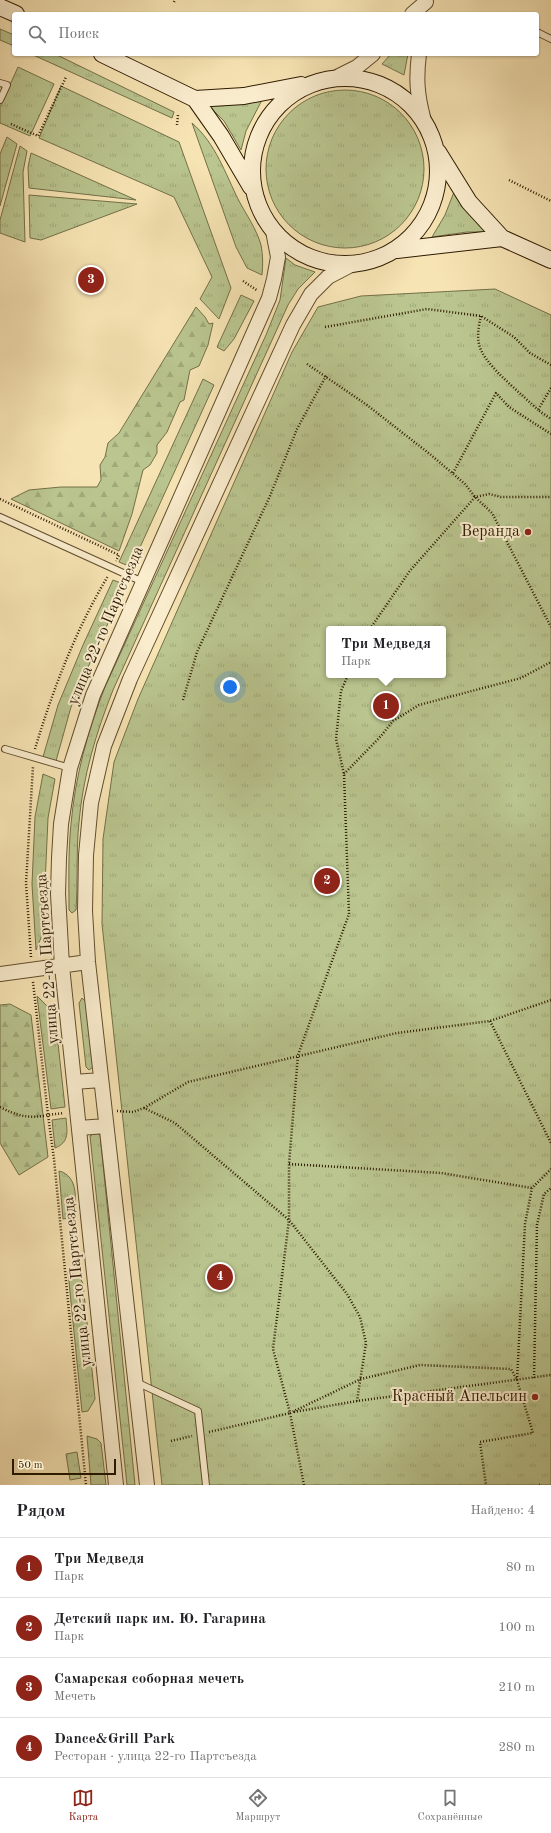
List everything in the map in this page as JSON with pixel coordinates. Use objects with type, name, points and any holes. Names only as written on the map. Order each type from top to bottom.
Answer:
[{"type":"main road","points":[[0,7],[12,12]]},
{"type":"main road","points":[[106,56],[195,99],[221,136],[251,187],[260,209],[273,231],[293,249],[320,260],[353,264],[372,260],[397,250],[502,238]]},
{"type":"main road","points":[[195,99],[244,96],[308,84],[339,76],[372,80],[404,97],[423,117],[438,152],[469,202],[502,238],[551,260]]},
{"type":"main road","points":[[251,187],[252,156],[261,129],[282,103],[308,84]]},
{"type":"main road","points":[[397,250],[411,239],[428,218],[439,189],[438,152]]},
{"type":"street","points":[[415,12],[426,5]]},
{"type":"street","points":[[339,76],[357,66],[370,56]]},
{"type":"street","points":[[419,56],[416,72],[417,93],[423,117]]},
{"type":"street","name":"улица 22-го Партсъезда","points":[[116,1485],[62,966],[58,894],[61,824],[70,768],[93,695],[269,298],[278,257],[273,231]]},
{"type":"street","points":[[147,1485],[88,962],[85,883],[91,803],[104,746],[130,679],[293,325],[311,294],[328,277],[353,264]]},
{"type":"street","points":[[0,974],[88,962]]},
{"type":"street","points":[[74,1082],[101,1080]]},
{"type":"street","points":[[79,1128],[106,1126]]},
{"type":"lane","points":[[539,33],[551,39]]},
{"type":"lane","points":[[0,83],[7,86],[0,100]]},
{"type":"lane","points":[[0,517],[143,582]]},
{"type":"lane","points":[[5,749],[70,768]]},
{"type":"lane","points":[[135,1381],[198,1411],[206,1485]]},
{"type":"path","points":[[10,124],[38,136],[66,77]]},
{"type":"path","points":[[177,125],[178,115]]},
{"type":"path","points":[[509,180],[551,201]]},
{"type":"path","points":[[243,281],[260,292]]},
{"type":"path","points":[[325,327],[427,309],[481,316],[514,336],[530,353],[551,365]]},
{"type":"path","points":[[481,316],[478,328],[482,351],[489,362],[538,410],[551,418]]},
{"type":"path","points":[[308,364],[367,404],[453,473],[492,513],[551,626]]},
{"type":"path","points":[[183,700],[197,652],[270,496],[297,429],[326,376]]},
{"type":"path","points":[[538,410],[551,388]]},
{"type":"path","points":[[453,473],[496,393],[509,407],[551,434]]},
{"type":"path","points":[[372,626],[409,572],[476,497],[489,494],[501,497],[551,496]]},
{"type":"path","points":[[0,499],[119,555]]},
{"type":"path","points":[[344,774],[381,736],[393,721],[419,705],[521,678],[551,662]]},
{"type":"path","points":[[304,1485],[290,1413],[273,1349],[289,1220],[288,1164],[298,1055],[349,914],[344,774],[336,739],[341,691],[347,678]]},
{"type":"path","points":[[133,1112],[144,1108],[188,1082],[397,1032],[490,1021],[551,1000]]},
{"type":"path","points":[[490,1021],[551,1143]]},
{"type":"path","points":[[0,1107],[10,1113],[32,1118],[48,1115],[54,1159],[86,1485]]},
{"type":"path","points":[[144,1108],[175,1123],[289,1220],[347,1294],[360,1317],[366,1343],[358,1401]]},
{"type":"path","points":[[288,1164],[441,1172],[532,1188]]},
{"type":"path","points":[[516,1380],[525,1224],[532,1188],[551,1169]]},
{"type":"path","points":[[534,1378],[537,1225],[544,1194],[551,1188]]},
{"type":"path","points":[[290,1413],[361,1379],[420,1364],[511,1370],[516,1380],[533,1433],[480,1442],[486,1485]]},
{"type":"path","points":[[171,1441],[290,1413],[358,1401],[551,1375]]},
{"type":"green space","points":[[0,29],[12,34],[12,45],[0,40]]},
{"type":"green space","points":[[35,56],[59,56],[174,112],[172,118]]},
{"type":"green space","points":[[389,56],[408,56],[404,75],[382,64]]},
{"type":"green space","points":[[18,67],[54,84],[30,136],[0,123],[0,107]]},
{"type":"green space","points":[[61,86],[179,142],[231,288],[219,319],[200,299],[212,277],[174,197],[39,138]]},
{"type":"green space","points":[[353,90],[368,93],[382,99],[401,113],[411,125],[421,146],[424,169],[421,192],[411,213],[401,225],[389,235],[368,245],[353,248],[337,248],[322,245],[301,235],[289,225],[279,213],[269,192],[267,184],[266,161],[269,146],[279,125],[289,113],[301,103],[322,93],[330,91]]},
{"type":"green space","points":[[262,100],[246,131],[241,150],[224,121],[207,104]]},
{"type":"green space","points":[[192,123],[208,140],[214,150],[257,234],[262,252],[262,275],[247,268],[236,247]]},
{"type":"green space","points":[[7,137],[17,144],[0,206],[0,154]]},
{"type":"green space","points":[[20,146],[27,151],[23,172],[25,242],[0,233],[0,220]]},
{"type":"green space","points":[[31,153],[136,200],[29,188],[28,167]]},
{"type":"green space","points":[[454,192],[490,232],[467,232],[432,237],[445,215]]},
{"type":"green space","points":[[29,195],[137,204],[41,240],[30,238]]},
{"type":"green space","points":[[286,258],[295,265],[315,272],[298,289],[288,305],[113,690],[96,739],[87,771],[78,833],[76,910],[72,913],[69,910],[69,867],[73,806],[79,771],[93,720],[105,687],[266,335],[280,300]]},
{"type":"green space","points":[[495,289],[551,315],[551,1485],[162,1485],[102,924],[103,839],[114,762],[138,699],[292,352],[318,307],[361,296]]},
{"type":"green space","points":[[241,295],[254,301],[234,339],[224,351],[217,347]]},
{"type":"green space","points":[[196,307],[209,324],[213,323],[208,345],[199,366],[190,370],[184,400],[180,402],[167,432],[157,445],[157,453],[150,465],[143,470],[132,514],[119,551],[11,499],[29,490],[61,487],[97,487],[101,480],[100,465],[105,457],[108,443],[119,433]]},
{"type":"green space","points":[[203,379],[214,385],[131,567],[119,562]]},
{"type":"green space","points":[[113,580],[126,585],[71,707],[56,761],[43,757],[58,705],[83,645]]},
{"type":"green space","points":[[43,774],[55,779],[48,818],[45,885],[47,915],[45,928],[36,950],[32,884],[35,817]]},
{"type":"green space","points":[[37,996],[49,1008],[56,1025],[65,1107],[51,1109]]},
{"type":"green space","points":[[82,998],[86,1002],[93,1067],[89,1070],[86,1067],[79,1003]]},
{"type":"green space","points":[[10,1004],[31,1015],[48,1157],[19,1175],[0,1143],[0,1005]]},
{"type":"green space","points":[[66,1118],[67,1132],[65,1139],[60,1146],[55,1148],[52,1120]]},
{"type":"green space","points":[[95,1132],[100,1134],[135,1485],[127,1485],[90,1136]]},
{"type":"green space","points":[[59,1171],[70,1178],[75,1191],[72,1212],[69,1218],[63,1219]]},
{"type":"green space","points":[[68,1272],[80,1277],[83,1284],[95,1399],[88,1411],[82,1412]]},
{"type":"green space","points":[[87,1436],[97,1439],[101,1443],[106,1485],[91,1485]]},
{"type":"green space","points":[[77,1452],[81,1478],[70,1480],[66,1454]]},
{"type":"place","name":"Самарская соборная мечеть","points":[[91,280]]},
{"type":"place","name":"Веранда","points":[[528,532]]},
{"type":"place","name":"Три Медведя","points":[[386,706]]},
{"type":"place","name":"Детский парк им. Ю. Гагарина","points":[[327,881]]},
{"type":"place","name":"Dance&Grill Park","points":[[220,1277]]},
{"type":"place","name":"Красный Апельсин","points":[[535,1397]]}]
